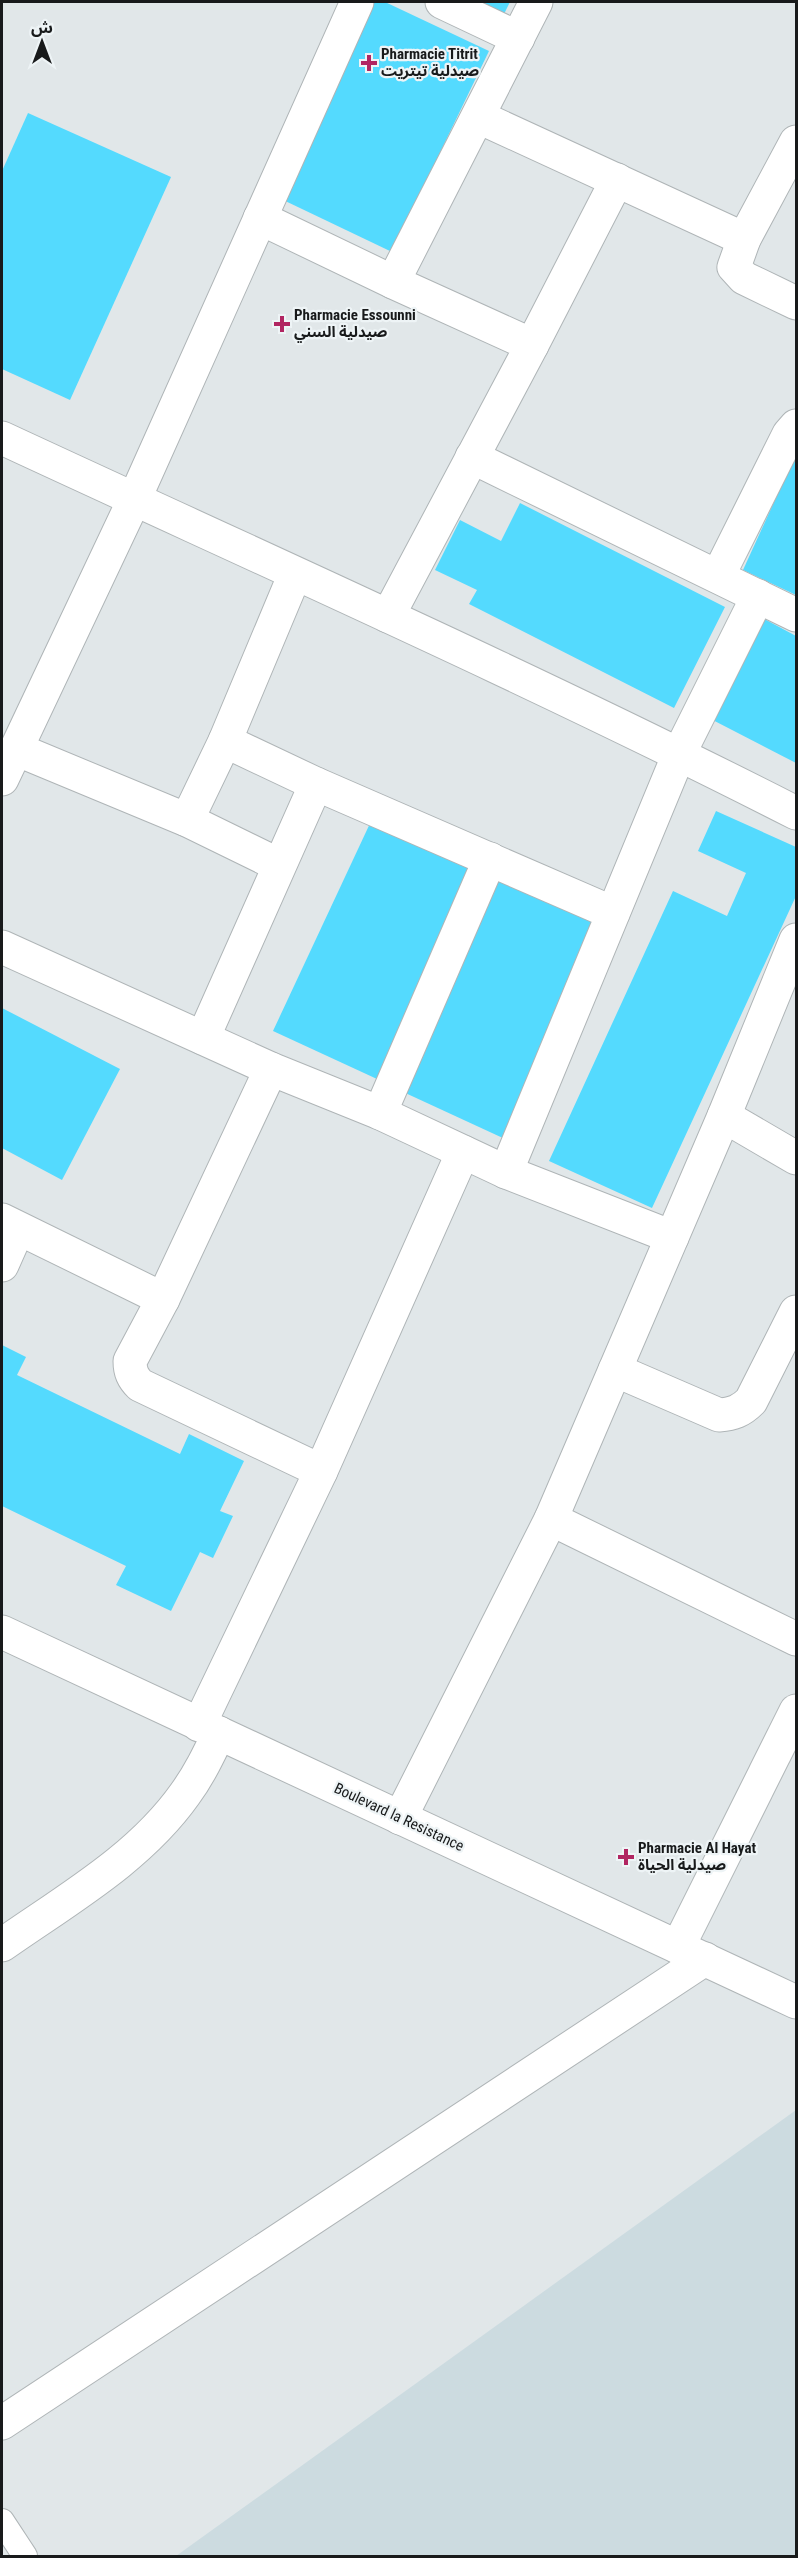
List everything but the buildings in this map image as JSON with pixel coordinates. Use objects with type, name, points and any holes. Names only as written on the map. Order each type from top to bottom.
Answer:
[{"type":"street","points":[[2,779],[134,500],[357,2]]},
{"type":"street","points":[[442,2],[518,38]]},
{"type":"street","points":[[393,282],[536,2]]},
{"type":"street","points":[[479,117],[744,239]]},
{"type":"street","points":[[796,142],[734,261],[735,271],[744,278],[796,303]]},
{"type":"street","points":[[388,616],[617,180]]},
{"type":"street","points":[[260,218],[532,345]]},
{"type":"street","points":[[718,576],[789,434],[796,426]]},
{"type":"street","points":[[2,438],[388,616],[679,754],[796,813]]},
{"type":"street","points":[[472,457],[796,615]]},
{"type":"street","points":[[187,820],[225,741],[295,574]]},
{"type":"street","points":[[506,1172],[679,754],[758,596]]},
{"type":"street","points":[[225,741],[316,784],[613,913]]},
{"type":"street","points":[[16,749],[187,820],[279,865]]},
{"type":"street","points":[[203,1038],[316,784]]},
{"type":"street","points":[[380,1113],[490,859]]},
{"type":"street","points":[[400,1818],[551,1519],[724,1116],[796,940]]},
{"type":"street","points":[[2,947],[271,1069],[380,1113],[506,1172],[672,1237]]},
{"type":"street","points":[[271,1069],[164,1299],[130,1361],[133,1378],[140,1385],[321,1471]]},
{"type":"street","points":[[724,1116],[796,1158]]},
{"type":"street","points":[[2,1945],[111,1868],[138,1846],[185,1794],[203,1765],[209,1729],[463,1152]]},
{"type":"street","points":[[2,1265],[10,1224],[164,1299]]},
{"type":"street","points":[[615,1370],[719,1415],[732,1414],[742,1410],[751,1401],[796,1312]]},
{"type":"street","points":[[551,1519],[796,1639]]},
{"type":"street","name":"Boulevard la Resistance","points":[[2,1632],[796,2002]]},
{"type":"street","points":[[2,2422],[691,1953],[796,1711]]},
{"type":"lane","points":[[2,2522],[26,2556]]},
{"type":"shaded area","points":[[796,2110],[796,2556],[176,2556]]},
{"type":"place","name":"Pharmacie Titrit صيدلية تيتريت","points":[[369,63]]},
{"type":"place","name":"Pharmacie Essounni صيدلية السني","points":[[282,324]]},
{"type":"place","name":"Pharmacie Al Hayat صيدلية الحياة","points":[[626,1857]]}]
